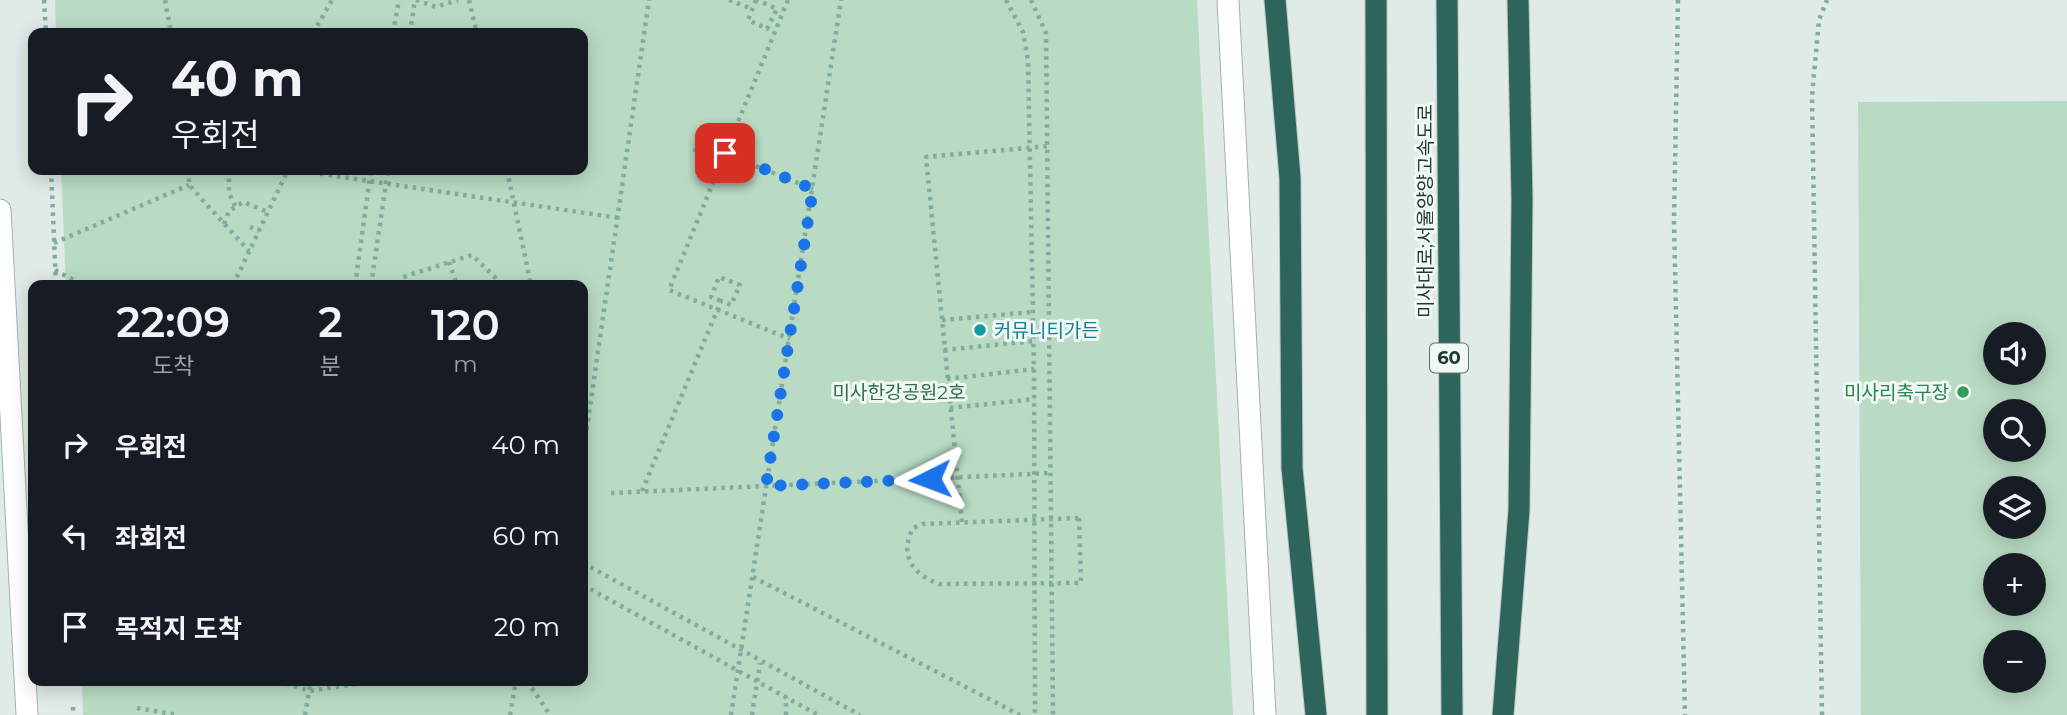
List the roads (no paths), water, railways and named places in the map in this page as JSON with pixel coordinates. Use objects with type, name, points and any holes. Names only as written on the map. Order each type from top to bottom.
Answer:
[{"type":"highway","points":[[1275,0],[1290,178],[1292,468],[1316,715]]},
{"type":"highway","points":[[1376,0],[1377,715]]},
{"type":"highway","name":"미사대로;서울양양고속도로","points":[[1447,0],[1452,715]]},
{"type":"highway","points":[[1503,715],[1518,510],[1522,199],[1518,0]]},
{"type":"street","points":[[1228,0],[1265,715]]},
{"type":"street","points":[[0,210],[27,715]]},
{"type":"place","name":"커뮤니티가든","points":[[980,330]]},
{"type":"place","name":"미사리축구장","points":[[1963,392]]},
{"type":"park label","name":"미사한강공원2호","points":[[899,392]]}]
